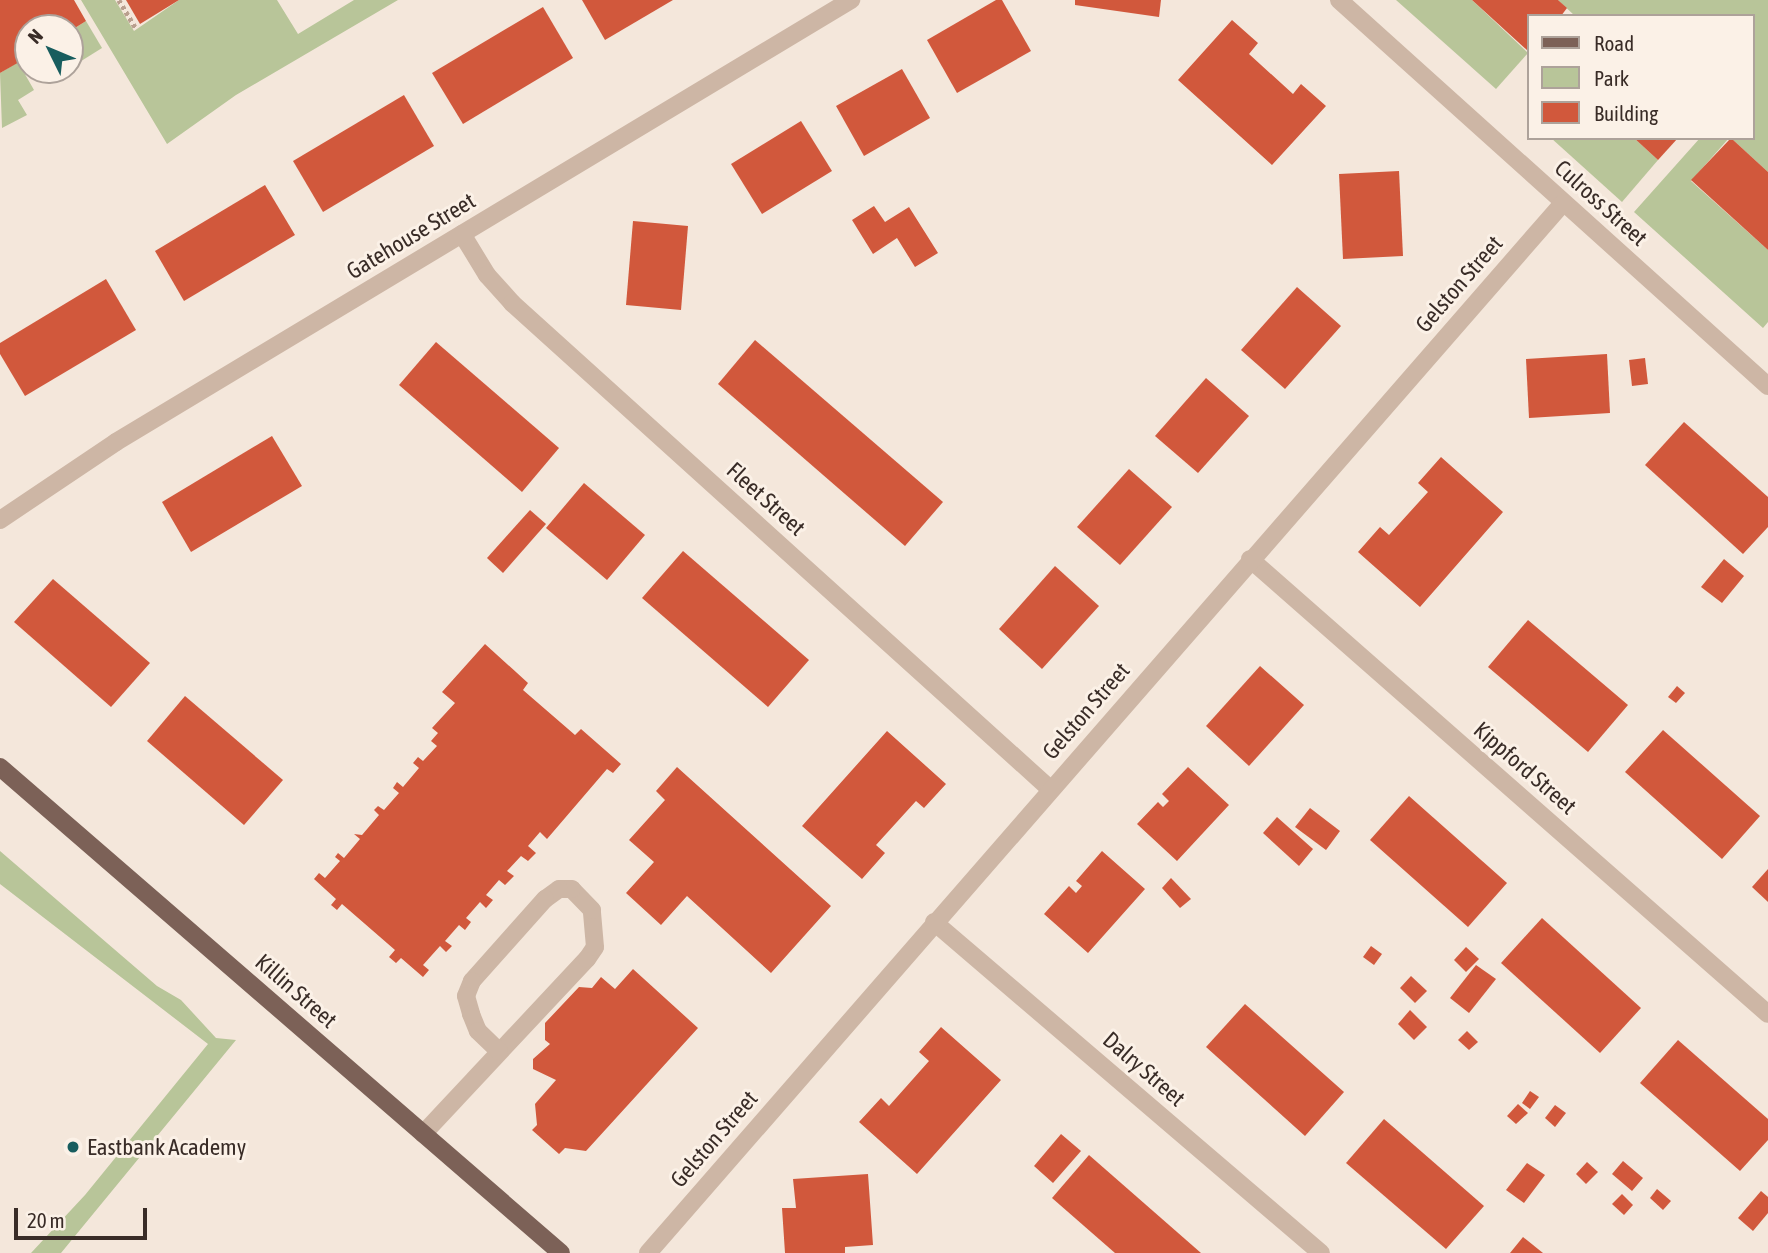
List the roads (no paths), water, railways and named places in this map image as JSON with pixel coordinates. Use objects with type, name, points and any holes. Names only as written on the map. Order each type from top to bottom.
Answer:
[{"type":"main road","name":"Killin Street","points":[[0,767],[561,1253]]},
{"type":"street","name":"Gatehouse Street","points":[[0,520],[95,455],[850,0]]},
{"type":"street","name":"Culross Street","points":[[1339,0],[1768,386]]},
{"type":"street","name":"Gelston Street","points":[[648,1253],[1563,203]]},
{"type":"street","name":"Fleet Street","points":[[462,234],[512,303],[1050,789]]},
{"type":"street","name":"Kippford Street","points":[[1250,559],[1768,1014]]},
{"type":"street","points":[[423,1134],[595,947],[592,910],[572,889],[559,889],[545,899],[472,981],[466,996],[471,1014],[478,1031],[499,1051]]},
{"type":"street","name":"Dalry Street","points":[[934,922],[1321,1253]]},
{"type":"place","name":"Eastbank Academy","points":[[73,1147]]}]
